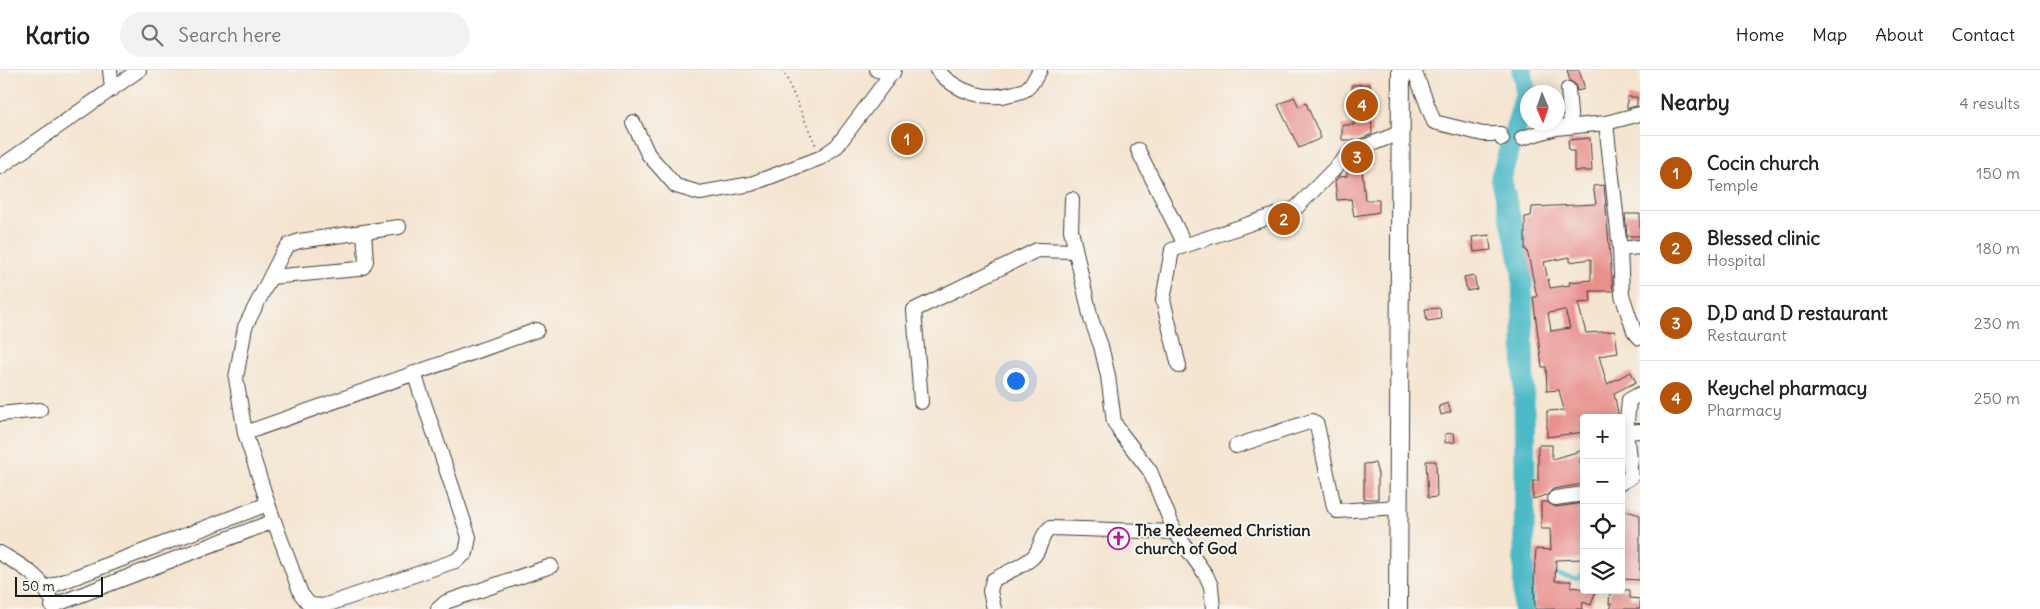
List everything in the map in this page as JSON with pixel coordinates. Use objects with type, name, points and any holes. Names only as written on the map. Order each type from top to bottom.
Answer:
[{"type":"main road","points":[[1398,609],[1401,70]]},
{"type":"street","points":[[110,70],[112,89]]},
{"type":"street","points":[[0,167],[140,70]]},
{"type":"street","points":[[633,122],[648,154],[676,186],[700,193],[751,184],[820,158],[837,146],[893,72],[877,70]]},
{"type":"street","points":[[937,70],[943,77],[970,93],[989,97],[1008,95],[1026,89],[1040,70]]},
{"type":"street","points":[[1414,70],[1434,122],[1483,134],[1500,134],[1502,138]]},
{"type":"street","points":[[1568,89],[1571,126]]},
{"type":"street","points":[[1522,138],[1571,126],[1606,123],[1640,114]]},
{"type":"street","points":[[1606,123],[1620,249],[1622,295],[1634,331],[1640,338]]},
{"type":"street","points":[[1179,366],[1163,300],[1172,250],[1296,208],[1351,152],[1402,132]]},
{"type":"street","points":[[1138,150],[1185,245]]},
{"type":"street","points":[[1072,199],[1071,230],[1090,319],[1101,346],[1108,376],[1114,422],[1150,471],[1175,532],[1206,575],[1211,586],[1213,609]]},
{"type":"street","points":[[399,227],[298,241],[289,245],[245,328],[238,367],[237,392],[245,433],[268,504],[301,594],[310,605],[323,606],[455,561],[466,553],[469,537],[414,374]]},
{"type":"street","points":[[271,277],[363,267],[366,261],[364,232]]},
{"type":"street","points":[[1620,249],[1640,247]]},
{"type":"street","points":[[921,402],[914,310],[1037,250],[1075,251]]},
{"type":"street","points":[[245,433],[536,330]]},
{"type":"street","points":[[1625,481],[1631,477],[1626,432],[1629,400],[1640,394]]},
{"type":"street","points":[[0,414],[40,410]]},
{"type":"street","points":[[1236,446],[1312,421],[1317,425],[1334,507],[1337,511],[1399,507]]},
{"type":"street","points":[[1626,432],[1640,431]]},
{"type":"street","points":[[1555,498],[1580,495]]},
{"type":"street","points":[[46,588],[268,504]]},
{"type":"street","points":[[0,553],[30,572],[46,588],[53,608],[274,521]]},
{"type":"street","points":[[994,609],[990,591],[993,580],[1032,558],[1038,549],[1040,538],[1050,528],[1175,532]]},
{"type":"street","points":[[438,609],[446,602],[551,566]]},
{"type":"path","points":[[783,70],[810,130],[820,158]]},
{"type":"building","points":[[1567,70],[1579,70],[1585,89],[1577,91],[1575,84],[1570,81]]},
{"type":"building","points":[[1370,84],[1372,134],[1358,140],[1342,140],[1342,125],[1354,125],[1352,85]]},
{"type":"building","points":[[1294,97],[1299,107],[1306,103],[1321,138],[1299,148],[1278,105]]},
{"type":"building","points":[[1627,97],[1637,97],[1637,106],[1627,108]]},
{"type":"building","points":[[1590,138],[1592,171],[1574,171],[1574,151],[1569,151],[1568,140]]},
{"type":"building","points":[[1367,160],[1368,169],[1362,170],[1365,200],[1379,200],[1379,212],[1354,216],[1351,199],[1337,200],[1335,181],[1339,177],[1347,176],[1347,169],[1355,161]]},
{"type":"building","points":[[1604,185],[1613,291],[1590,291],[1591,302],[1578,303],[1586,333],[1615,331],[1618,353],[1599,356],[1607,384],[1631,372],[1636,382],[1614,393],[1618,414],[1580,414],[1580,433],[1547,437],[1547,411],[1564,410],[1559,390],[1547,391],[1546,367],[1542,367],[1533,297],[1537,297],[1527,250],[1525,250],[1525,217],[1531,216],[1532,207],[1596,204],[1593,186]],"holes":[[[1570,257],[1570,262],[1591,259],[1591,280],[1569,282],[1570,285],[1550,288],[1544,262]],[[1565,310],[1570,328],[1551,331],[1548,313]]]},
{"type":"building","points":[[1625,214],[1640,214],[1640,236],[1627,236]]},
{"type":"building","points":[[1489,235],[1491,250],[1474,252],[1472,237]]},
{"type":"building","points":[[1474,275],[1477,289],[1467,291],[1464,277]]},
{"type":"building","points":[[1440,308],[1441,319],[1427,321],[1425,309]]},
{"type":"building","points":[[1448,403],[1451,412],[1441,415],[1439,406]]},
{"type":"building","points":[[1454,433],[1455,442],[1445,443],[1445,434]]},
{"type":"building","points":[[1538,445],[1552,445],[1552,459],[1580,451],[1580,485],[1553,489],[1547,495],[1533,499],[1533,481],[1538,481]]},
{"type":"building","points":[[1426,461],[1436,461],[1437,497],[1428,498]]},
{"type":"building","points":[[1375,463],[1378,474],[1378,499],[1364,499],[1364,464]]},
{"type":"building","points":[[1541,502],[1547,502],[1556,507],[1580,504],[1580,559],[1556,560],[1555,581],[1571,581],[1571,587],[1580,588],[1580,594],[1595,594],[1591,605],[1583,602],[1582,609],[1535,609],[1534,576],[1536,549],[1551,550],[1550,529],[1541,529]]},
{"type":"building","points":[[1625,511],[1640,515],[1640,580],[1625,579]]},
{"type":"building","points":[[1625,590],[1630,590],[1630,598],[1640,599],[1640,609],[1610,609],[1612,604],[1609,604],[1610,594],[1625,594]]},
{"type":"waterway","points":[[1522,70],[1526,93],[1501,177],[1522,269],[1525,469],[1523,609]]},
{"type":"waterway","points":[[1523,563],[1537,570]]},
{"type":"waterway","points":[[1551,573],[1577,579],[1580,576]]},
{"type":"place","name":"Keychel pharmacy","points":[[1362,105]]},
{"type":"place","name":"Cocin church","points":[[907,139]]},
{"type":"place","name":"D,D and D restaurant","points":[[1357,157]]},
{"type":"place","name":"Blessed clinic","points":[[1284,219]]},
{"type":"place","name":"The Redeemed Christian church of God","points":[[1119,539]]}]
